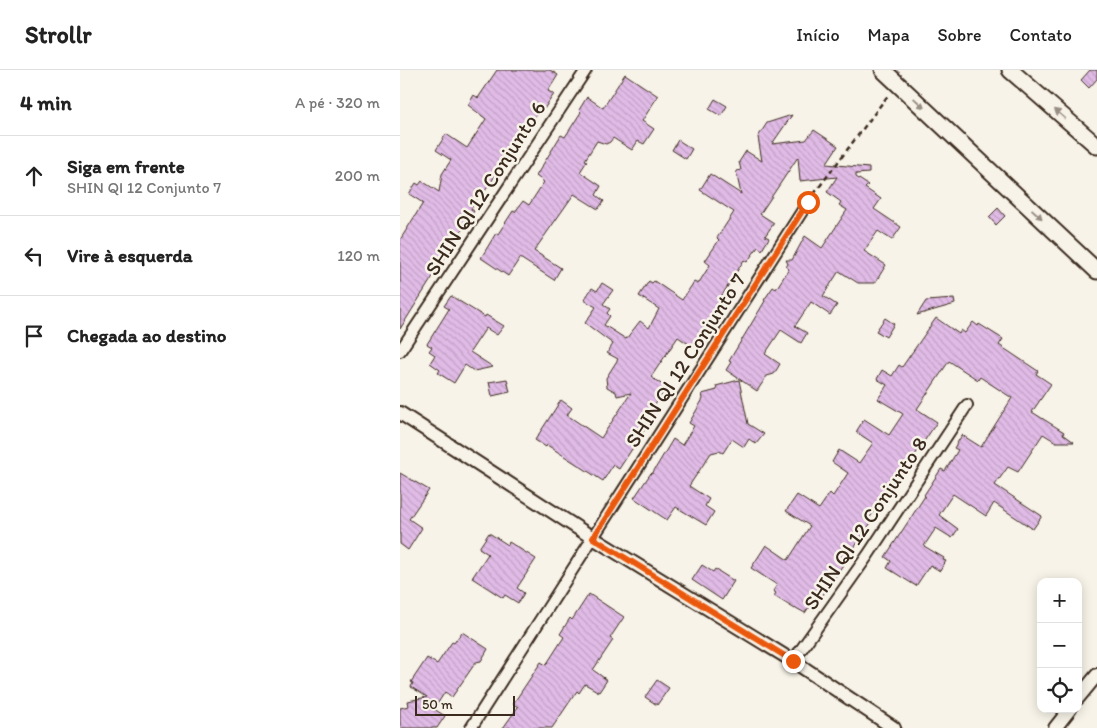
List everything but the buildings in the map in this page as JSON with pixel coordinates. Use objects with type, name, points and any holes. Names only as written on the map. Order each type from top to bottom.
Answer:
[{"type":"main road","points":[[883,70],[1097,270]]},
{"type":"main road","points":[[1010,70],[1097,146]]},
{"type":"street","name":"SHIN QI 12 Conjunto 6","points":[[400,351],[586,70]]},
{"type":"street","name":"SHIN QI 12 Conjunto 7","points":[[471,728],[808,202]]},
{"type":"street","name":"SHIN QI 12 Conjunto 8","points":[[793,661],[868,555],[967,405]]},
{"type":"street","points":[[400,413],[593,538],[793,661],[894,728]]},
{"type":"street","points":[[1082,693],[1097,675]]},
{"type":"street","points":[[1055,728],[1067,713]]},
{"type":"path","points":[[808,202],[898,83]]},
{"type":"route","points":[[793,661],[593,538],[808,202]]}]
